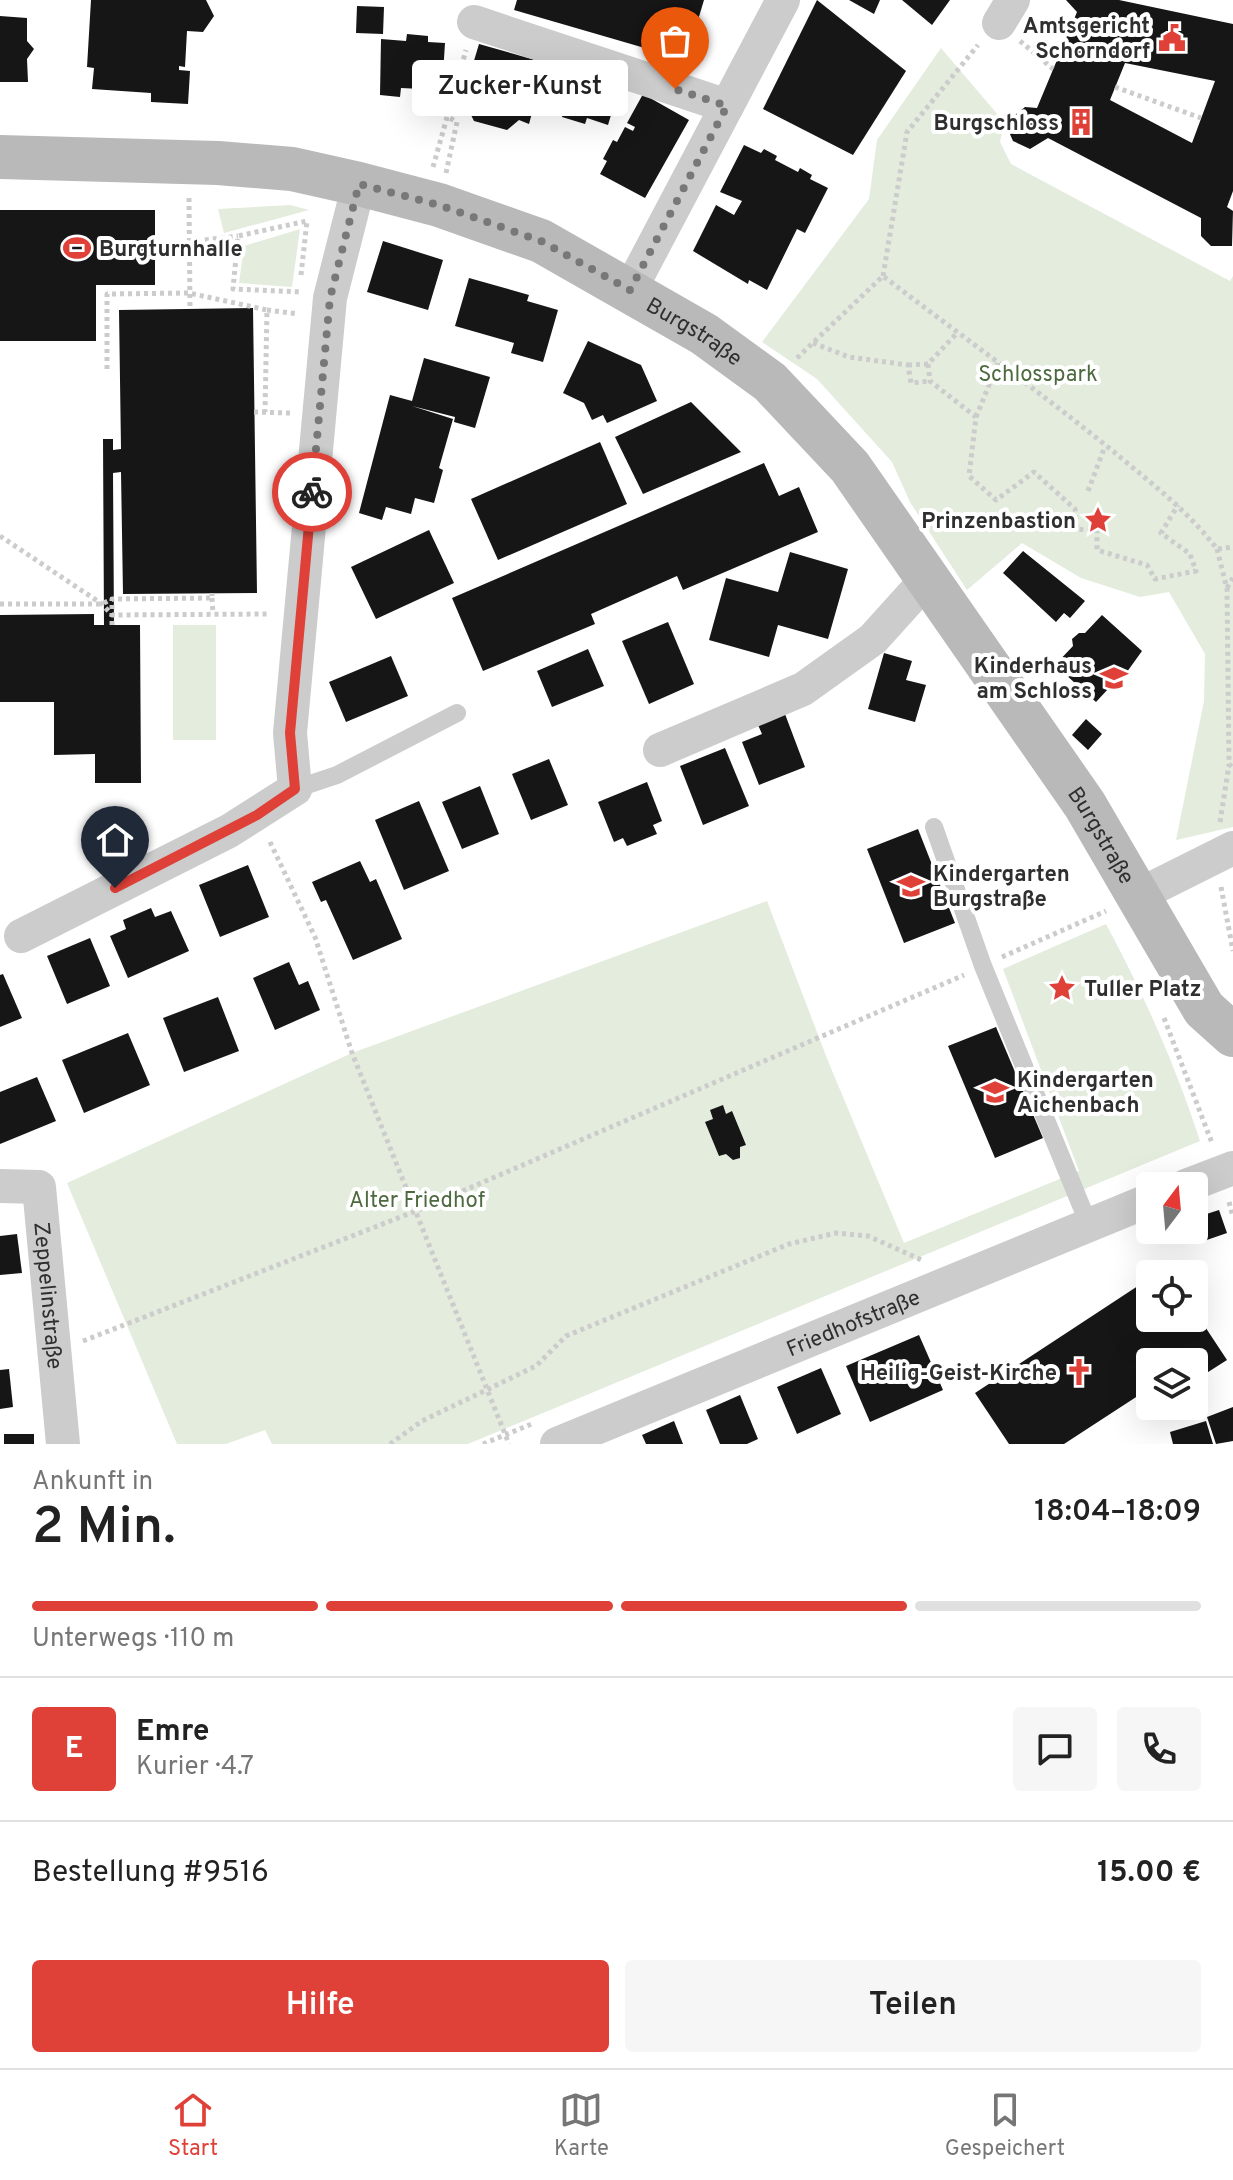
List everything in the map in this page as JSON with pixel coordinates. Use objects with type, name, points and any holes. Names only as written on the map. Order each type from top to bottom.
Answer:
[{"type":"main road","name":"Burgstraße","points":[[0,157],[218,163],[292,169],[359,184],[439,205],[541,241],[704,334],[770,382],[850,467],[1085,805],[1125,908],[1204,1009],[1233,1035]]},
{"type":"street","points":[[630,290],[783,0]]},
{"type":"street","points":[[474,22],[727,106]]},
{"type":"street","points":[[21,936],[257,815],[295,789],[290,733],[330,298],[359,184]]},
{"type":"street","points":[[660,750],[803,689],[873,639],[928,578]]},
{"type":"street","points":[[1125,908],[1224,853]]},
{"type":"street","points":[[1208,1177],[1227,1170]]},
{"type":"street","name":"Zeppelinstraße","points":[[0,1186],[39,1187],[63,1444]]},
{"type":"street","name":"Friedhofstraße","points":[[557,1444],[1136,1206]]},
{"type":"lane","points":[[295,789],[337,775],[457,713]]},
{"type":"lane","points":[[934,827],[983,966],[1089,1225]]},
{"type":"path","points":[[770,382],[883,276],[907,132],[1006,12],[1053,69]]},
{"type":"path","points":[[433,168],[474,22]]},
{"type":"path","points":[[1115,87],[1201,118]]},
{"type":"path","points":[[446,174],[457,122],[448,117]]},
{"type":"path","points":[[189,196],[190,309]]},
{"type":"path","points":[[174,200],[189,196],[201,200]]},
{"type":"path","points":[[189,242],[238,236],[307,221],[299,292],[233,289],[238,236]]},
{"type":"path","points":[[883,276],[1178,505],[1217,549],[1227,589],[1231,766],[1224,853],[1233,951]]},
{"type":"path","points":[[107,369],[107,294],[189,293],[267,310],[265,412]]},
{"type":"path","points":[[813,343],[849,357],[908,365],[928,364],[957,333]]},
{"type":"path","points":[[998,363],[976,417],[969,476],[996,500],[1034,472],[1075,509],[1077,529],[1097,531],[1097,550],[1147,565],[1155,579],[1196,571],[1190,554],[1161,533],[1178,505]]},
{"type":"path","points":[[928,364],[930,381]]},
{"type":"path","points":[[908,365],[911,383],[930,381],[976,417]]},
{"type":"path","points":[[254,412],[276,413]]},
{"type":"path","points":[[1088,491],[1105,446]]},
{"type":"path","points":[[0,536],[102,604],[112,615],[301,614]]},
{"type":"path","points":[[1217,549],[1233,547]]},
{"type":"path","points":[[1227,589],[1233,578]]},
{"type":"path","points":[[0,604],[102,604],[112,599],[212,596],[213,614]]},
{"type":"path","points":[[112,599],[112,625]]},
{"type":"path","points":[[257,815],[315,937],[352,1053],[509,1444]]},
{"type":"path","points":[[56,1351],[416,1211],[1107,910],[1125,908]]},
{"type":"path","points":[[1162,1012],[1227,1170],[1233,1217]]},
{"type":"path","points":[[390,1444],[422,1421],[485,1387],[536,1366],[566,1336],[789,1244],[836,1233],[868,1236],[929,1263]]},
{"type":"green space","name":"Schlosspark","points":[[941,48],[1004,122],[1000,142],[1011,164],[1230,281],[1233,276],[1233,827],[1176,840],[1204,701],[1205,654],[1169,592],[1140,597],[1081,578],[1022,543],[967,590],[910,502],[892,462],[817,379],[762,342],[869,199],[877,140]]},
{"type":"green space","points":[[290,205],[309,210],[224,233],[218,209]]},
{"type":"green space","points":[[300,229],[292,287],[239,283],[244,246]]},
{"type":"green space","points":[[173,625],[216,625],[216,740],[173,740]]},
{"type":"green space","name":"Alter Friedhof","points":[[767,901],[828,1061],[904,1243],[1079,1171],[1003,969],[1106,924],[1158,1030],[1200,1141],[468,1444],[272,1444],[265,1430],[226,1444],[177,1444],[67,1183],[352,1053]]},
{"type":"building","points":[[91,0],[206,0],[214,16],[203,32],[187,31],[185,67],[179,66],[179,70],[190,71],[188,104],[151,102],[151,93],[92,89],[94,68],[87,67]]},
{"type":"building","points":[[517,0],[704,0],[686,60],[514,10]]},
{"type":"building","points":[[817,0],[906,71],[853,155],[763,109]]},
{"type":"building","points":[[849,0],[880,0],[874,14]]},
{"type":"building","points":[[902,0],[950,0],[932,25]]},
{"type":"building","name":"Burgschloss","points":[[1066,0],[1119,0],[1233,24],[1233,191],[1227,207],[1233,211],[1232,246],[1211,246],[1201,236],[1201,218],[1048,138],[1030,149],[1013,141],[1009,132],[1010,119],[1025,107],[1037,108],[1077,12]],"holes":[[[1125,63],[1215,81],[1192,143],[1110,100]]]},
{"type":"building","points":[[357,6],[384,7],[383,34],[356,33]]},
{"type":"building","points":[[0,16],[27,18],[27,41],[34,49],[27,59],[28,82],[0,82]]},
{"type":"building","points":[[407,34],[428,36],[428,42],[445,43],[442,90],[401,88],[400,97],[380,95],[381,39],[406,41]]},
{"type":"building","points":[[479,44],[542,62],[530,101],[535,102],[529,124],[519,120],[507,130],[474,121],[468,109],[474,86],[467,84]]},
{"type":"building","points":[[553,65],[620,85],[608,125],[587,118],[585,124],[562,117],[563,112],[541,105]]},
{"type":"building","points":[[643,94],[689,120],[645,198],[600,174],[607,161],[603,159],[613,140],[617,142],[625,127],[633,131],[635,127],[627,123]]},
{"type":"building","points":[[744,145],[761,153],[764,149],[777,156],[775,160],[798,172],[800,168],[812,175],[810,179],[828,188],[805,233],[797,229],[767,290],[749,280],[748,284],[693,251],[716,205],[734,215],[742,201],[720,192]]},
{"type":"building","name":"Burgturnhalle","points":[[0,210],[155,210],[155,285],[96,285],[96,341],[0,341]]},
{"type":"building","points":[[383,241],[443,260],[428,310],[367,292]]},
{"type":"building","points":[[469,278],[529,295],[527,301],[558,310],[543,362],[511,353],[514,343],[455,326]]},
{"type":"building","points":[[253,308],[257,593],[123,594],[121,472],[113,473],[114,625],[140,625],[141,783],[95,783],[95,754],[54,755],[54,702],[0,702],[0,615],[94,614],[94,625],[104,625],[103,439],[113,439],[113,450],[121,449],[119,310]]},
{"type":"building","points":[[588,341],[641,365],[657,401],[607,423],[603,415],[592,420],[584,403],[563,393]]},
{"type":"building","points":[[424,358],[490,377],[475,428],[454,422],[455,417],[412,406],[453,419],[439,468],[443,470],[434,503],[415,498],[411,514],[386,507],[382,520],[359,513],[390,395],[412,401]]},
{"type":"building","points":[[691,402],[741,452],[643,494],[615,437]]},
{"type":"building","points":[[600,442],[627,504],[498,560],[471,499]]},
{"type":"building","points":[[764,463],[779,496],[799,487],[818,532],[683,590],[677,576],[591,614],[595,624],[483,671],[452,598]]},
{"type":"building","points":[[429,530],[454,583],[376,619],[351,567]]},
{"type":"building","points":[[1023,551],[1085,601],[1070,618],[1064,613],[1056,622],[1003,573]]},
{"type":"building","points":[[790,552],[848,569],[828,639],[778,625],[769,657],[709,640],[726,578],[778,592]]},
{"type":"building","points":[[1102,615],[1142,651],[1114,690],[1109,688],[1096,702],[1055,665],[1073,646],[1072,639],[1079,633],[1085,633]]},
{"type":"building","points":[[668,622],[694,684],[649,704],[622,641]]},
{"type":"building","points":[[588,649],[604,686],[552,707],[537,671]]},
{"type":"building","points":[[884,653],[912,661],[906,680],[926,685],[915,722],[868,709]]},
{"type":"building","points":[[391,656],[408,696],[346,722],[329,682]]},
{"type":"building","points":[[785,714],[805,767],[759,785],[742,742],[762,734],[758,725]]},
{"type":"building","points":[[1086,719],[1102,734],[1088,750],[1072,735]]},
{"type":"building","points":[[725,748],[749,806],[703,825],[680,766]]},
{"type":"building","points":[[549,759],[568,805],[531,820],[512,774]]},
{"type":"building","points":[[647,782],[662,821],[653,825],[657,834],[627,846],[623,838],[614,842],[598,802]]},
{"type":"building","points":[[480,786],[499,834],[462,849],[442,802]]},
{"type":"building","points":[[419,801],[449,871],[404,890],[375,820]]},
{"type":"building","name":"Kindergarten Burgstraße","points":[[918,829],[955,923],[904,943],[867,849]]},
{"type":"building","points":[[360,861],[370,882],[376,879],[402,939],[353,960],[326,900],[321,902],[312,882]]},
{"type":"building","points":[[248,865],[269,917],[220,937],[199,885]]},
{"type":"building","points":[[151,908],[155,917],[171,911],[189,951],[128,978],[110,936],[126,929],[123,920]]},
{"type":"building","points":[[90,938],[110,986],[67,1004],[47,956]]},
{"type":"building","points":[[289,962],[299,985],[308,981],[320,1010],[275,1030],[253,978]]},
{"type":"building","points":[[3,974],[22,1018],[0,1027],[0,975]]},
{"type":"building","points":[[218,997],[239,1051],[184,1072],[163,1018]]},
{"type":"building","name":"Kindergarten Aichenbach","points":[[996,1027],[1043,1138],[995,1158],[948,1046]]},
{"type":"building","points":[[128,1033],[150,1085],[84,1113],[62,1060]]},
{"type":"building","points":[[37,1077],[56,1121],[0,1144],[0,1092]]},
{"type":"building","points":[[723,1105],[726,1114],[732,1111],[746,1145],[740,1147],[740,1158],[733,1160],[726,1154],[719,1156],[705,1122],[713,1119],[710,1110]]},
{"type":"building","points":[[1219,1210],[1227,1233],[1208,1240],[1208,1214]]},
{"type":"building","points":[[17,1234],[22,1273],[0,1275],[0,1236]]},
{"type":"building","name":"Heilig-Geist-Kirche","points":[[1136,1287],[1136,1332],[1208,1331],[1227,1360],[1208,1372],[1208,1348],[1136,1348],[1136,1397],[1064,1444],[1009,1444],[975,1393]]},
{"type":"building","points":[[919,1335],[943,1390],[870,1422],[846,1366]]},
{"type":"building","points":[[821,1368],[841,1414],[797,1434],[777,1387]]},
{"type":"building","points":[[9,1369],[13,1407],[0,1409],[0,1370]]},
{"type":"building","points":[[740,1395],[758,1439],[747,1444],[720,1444],[706,1410]]},
{"type":"building","points":[[1233,1407],[1233,1441],[1216,1444],[1208,1417]]},
{"type":"building","points":[[674,1421],[683,1444],[646,1444],[642,1435]]},
{"type":"building","points":[[1206,1421],[1213,1444],[1173,1444],[1170,1432]]},
{"type":"building","points":[[4,1434],[34,1434],[34,1444],[4,1444]]},
{"type":"way so far","points":[[312,492],[330,298],[359,184],[439,205],[541,241],[630,290],[727,106],[675,89]]},
{"type":"place","name":"Amtsgericht Schorndorf","points":[[1172,38]]},
{"type":"place","name":"Zucker-Kunst","points":[[675,89]]},
{"type":"place","name":"Burgschloss","points":[[1081,122]]},
{"type":"place","name":"Burgturnhalle","points":[[77,248]]},
{"type":"place","name":"Prinzenbastion","points":[[1098,520]]},
{"type":"place","name":"Kinderhaus am Schloss","points":[[1114,678]]},
{"type":"place","name":"Kindergarten Burgstraße","points":[[911,886]]},
{"type":"place","name":"Tuller Platz","points":[[1062,988]]},
{"type":"place","name":"Kindergarten Aichenbach","points":[[995,1092]]},
{"type":"place","name":"Heilig-Geist-Kirche","points":[[1079,1372]]},
{"type":"route","points":[[115,888],[229,831],[295,789],[290,733],[312,492]]}]
